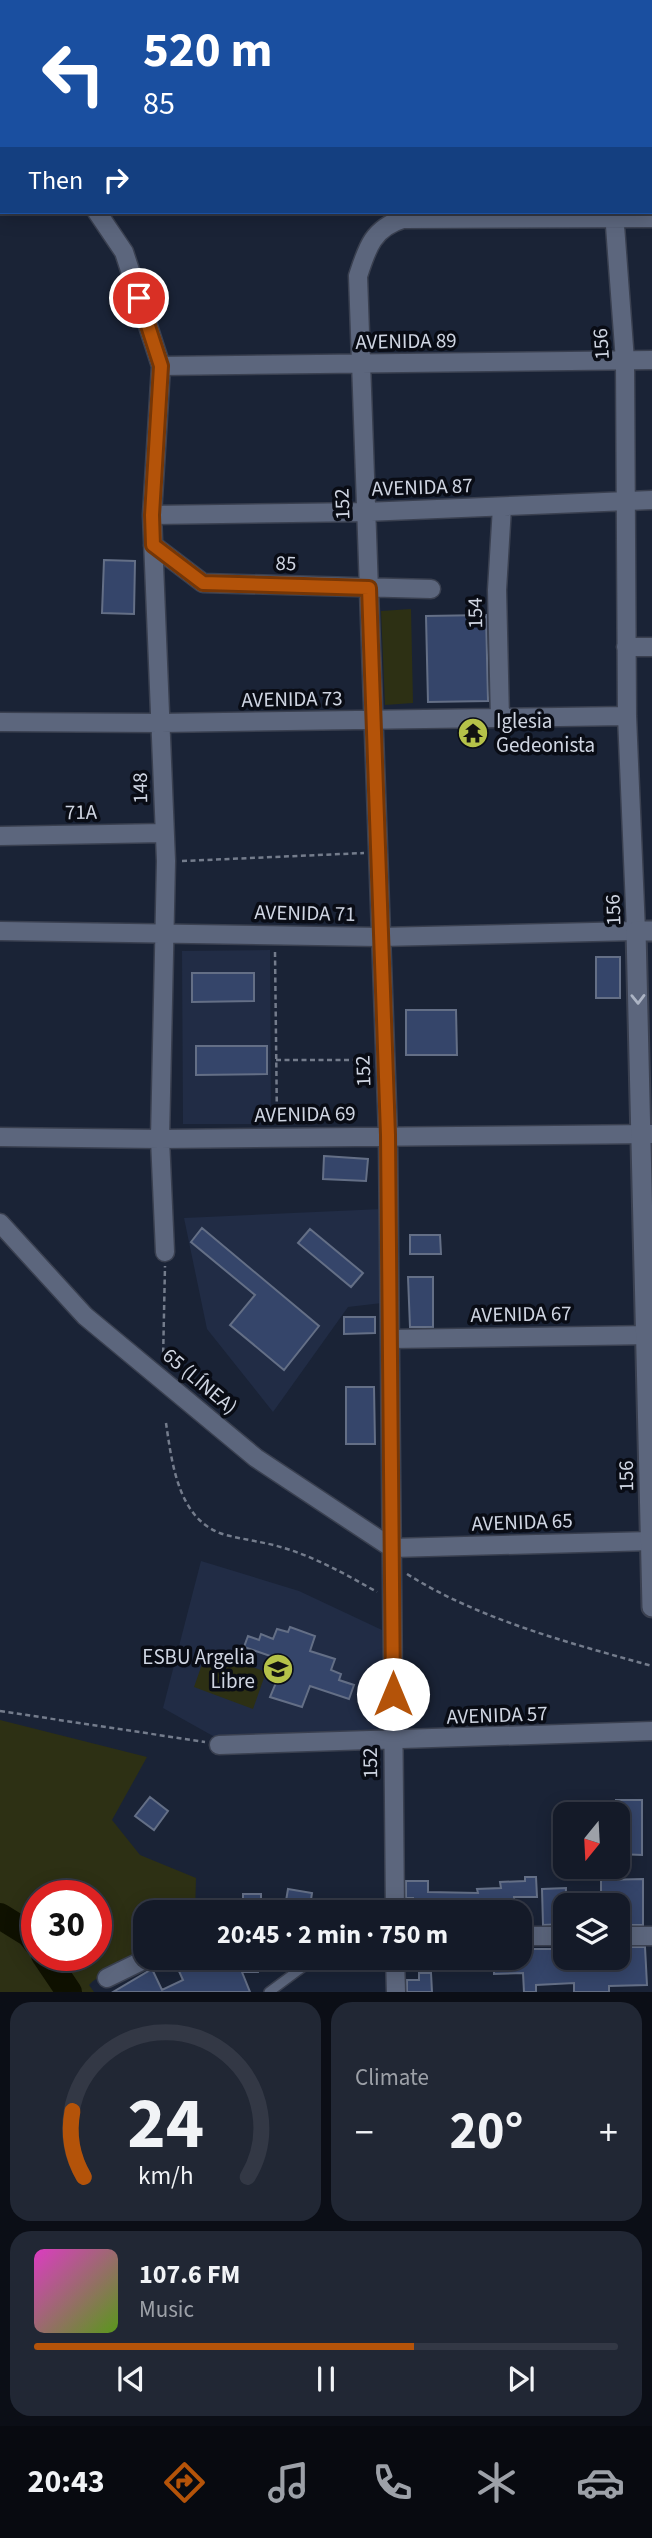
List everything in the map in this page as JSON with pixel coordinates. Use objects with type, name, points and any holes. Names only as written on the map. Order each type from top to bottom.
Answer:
[{"type":"street","name":"148","points":[[98,214],[124,253],[161,366],[152,515],[166,862],[167,935],[160,1139],[165,1252]]},
{"type":"street","points":[[614,216],[652,218]]},
{"type":"street","name":"152","points":[[394,1900],[388,1135],[358,276],[367,247],[377,232],[388,223],[403,219],[614,216]]},
{"type":"street","name":"156","points":[[614,216],[625,361],[627,716],[644,931],[652,1606]]},
{"type":"street","name":"AVENIDA 89","points":[[161,366],[652,360]]},
{"type":"street","name":"AVENIDA 87","points":[[152,515],[365,512],[652,500]]},
{"type":"street","name":"154","points":[[500,719],[497,590],[502,507]]},
{"type":"street","name":"85","points":[[153,545],[203,583],[431,589]]},
{"type":"street","points":[[626,647],[652,647]]},
{"type":"street","name":"AVENIDA 73","points":[[0,722],[161,723],[627,716]]},
{"type":"street","name":"71A","points":[[0,836],[163,833]]},
{"type":"street","name":"AVENIDA 71","points":[[0,931],[380,937],[644,931]]},
{"type":"street","name":"AVENIDA 69","points":[[0,1137],[160,1139],[647,1134]]},
{"type":"street","name":"65 (LÍNEA)","points":[[0,1223],[85,1316],[163,1378],[256,1458],[393,1557]]},
{"type":"street","name":"AVENIDA 67","points":[[390,1339],[649,1335]]},
{"type":"street","name":"AVENIDA 65","points":[[393,1557],[651,1541]]},
{"type":"street","name":"AVENIDA 57","points":[[219,1745],[652,1731]]},
{"type":"street","points":[[532,1936],[553,1936]]},
{"type":"street","points":[[630,1936],[652,1936]]},
{"type":"street","points":[[107,1978],[133,1965]]},
{"type":"street","points":[[395,1970],[396,1992]]},
{"type":"lane","points":[[269,1992],[298,1970]]},
{"type":"path","points":[[166,862],[378,852]]},
{"type":"path","points":[[275,935],[277,1137]]},
{"type":"path","points":[[276,1060],[385,1060]]},
{"type":"path","points":[[163,1378],[165,1252]]},
{"type":"path","points":[[166,1423],[175,1479],[190,1508],[205,1524],[225,1535],[285,1548],[332,1567],[392,1601]]},
{"type":"path","points":[[393,1557],[431,1589],[502,1619],[652,1666]]},
{"type":"path","points":[[0,1712],[219,1745]]},
{"type":"shaded area","points":[[270,950],[271,1124],[183,1124],[182,951]]},
{"type":"shaded area","points":[[382,1209],[382,1303],[348,1307],[273,1412],[207,1329],[184,1218]]},
{"type":"shaded area","name":"ESBU Argelia Libre","points":[[201,1561],[299,1591],[382,1630],[383,1734],[213,1736],[163,1708]]},
{"type":"green space","points":[[411,609],[413,703],[385,705],[381,611]]},
{"type":"green space","points":[[207,1650],[266,1672],[253,1709],[194,1687]]},
{"type":"green space","points":[[0,1720],[147,1757],[112,1820],[140,1855],[196,1878],[195,1900],[133,1900],[133,1957],[112,1970],[112,1880],[21,1880],[21,1971],[110,1971],[89,1985],[94,1992],[0,1992]]},
{"type":"building","points":[[104,560],[135,561],[134,614],[102,613]]},
{"type":"building","points":[[486,615],[488,701],[428,702],[426,616]]},
{"type":"building","points":[[596,957],[620,957],[620,998],[596,998]]},
{"type":"building","points":[[192,973],[254,973],[254,1001],[192,1002]]},
{"type":"building","points":[[406,1010],[456,1010],[457,1055],[406,1055]]},
{"type":"building","points":[[196,1046],[267,1046],[267,1074],[196,1075]]},
{"type":"building","points":[[324,1156],[368,1159],[366,1181],[323,1179]]},
{"type":"building","points":[[202,1228],[319,1326],[284,1370],[230,1325],[255,1295],[191,1242]]},
{"type":"building","points":[[310,1229],[363,1273],[351,1287],[298,1243]]},
{"type":"building","points":[[410,1235],[440,1235],[441,1254],[410,1254]]},
{"type":"building","points":[[408,1277],[433,1277],[433,1327],[410,1327]]},
{"type":"building","points":[[344,1317],[375,1317],[375,1333],[344,1334]]},
{"type":"building","points":[[346,1387],[374,1387],[375,1444],[346,1444]]},
{"type":"building","points":[[290,1627],[315,1636],[310,1651],[335,1659],[331,1670],[341,1674],[339,1680],[354,1685],[349,1699],[310,1686],[302,1707],[270,1697],[285,1661],[244,1647],[248,1636],[259,1640],[261,1634],[273,1639],[277,1629],[288,1632]]},
{"type":"building","points":[[150,1797],[168,1811],[154,1830],[135,1816]]},
{"type":"building","points":[[642,1800],[642,1855],[630,1854],[630,1802],[616,1802]]},
{"type":"building","points":[[525,1877],[536,1877],[537,1897],[514,1897],[514,1900],[406,1898],[406,1881],[428,1881],[428,1892],[478,1893],[477,1889],[501,1888],[500,1882],[525,1881]]},
{"type":"building","points":[[643,1879],[643,1925],[630,1925],[630,1893],[601,1893],[601,1880]]},
{"type":"building","points":[[566,1888],[566,1893],[553,1893],[553,1925],[543,1925],[542,1889]]},
{"type":"building","points":[[288,1889],[312,1893],[311,1900],[286,1900]]},
{"type":"building","points":[[243,1894],[261,1894],[261,1900],[243,1900]]},
{"type":"building","points":[[630,1947],[645,1947],[647,1985],[609,1986],[609,1992],[574,1992],[574,1983],[536,1985],[536,1992],[524,1992],[523,1973],[494,1974],[494,1970],[532,1970],[532,1949],[553,1949],[553,1970],[630,1970]]},
{"type":"building","points":[[150,1970],[162,1990],[183,1980],[178,1970],[258,1970],[242,1972],[250,1992],[113,1992]]},
{"type":"building","points":[[419,1973],[431,1973],[432,1992],[407,1992],[407,1980],[419,1980]]},
{"type":"waterway","points":[[0,1916],[21,1929]]},
{"type":"waterway","points":[[55,1971],[69,1992]]},
{"type":"place","name":"Iglesia Gedeonista","points":[[473,733]]},
{"type":"place","name":"ESBU Argelia Libre","points":[[278,1669]]},
{"type":"route","points":[[139,298],[161,366],[152,515],[153,545],[203,583],[369,588],[388,1135],[393,1694]]}]
